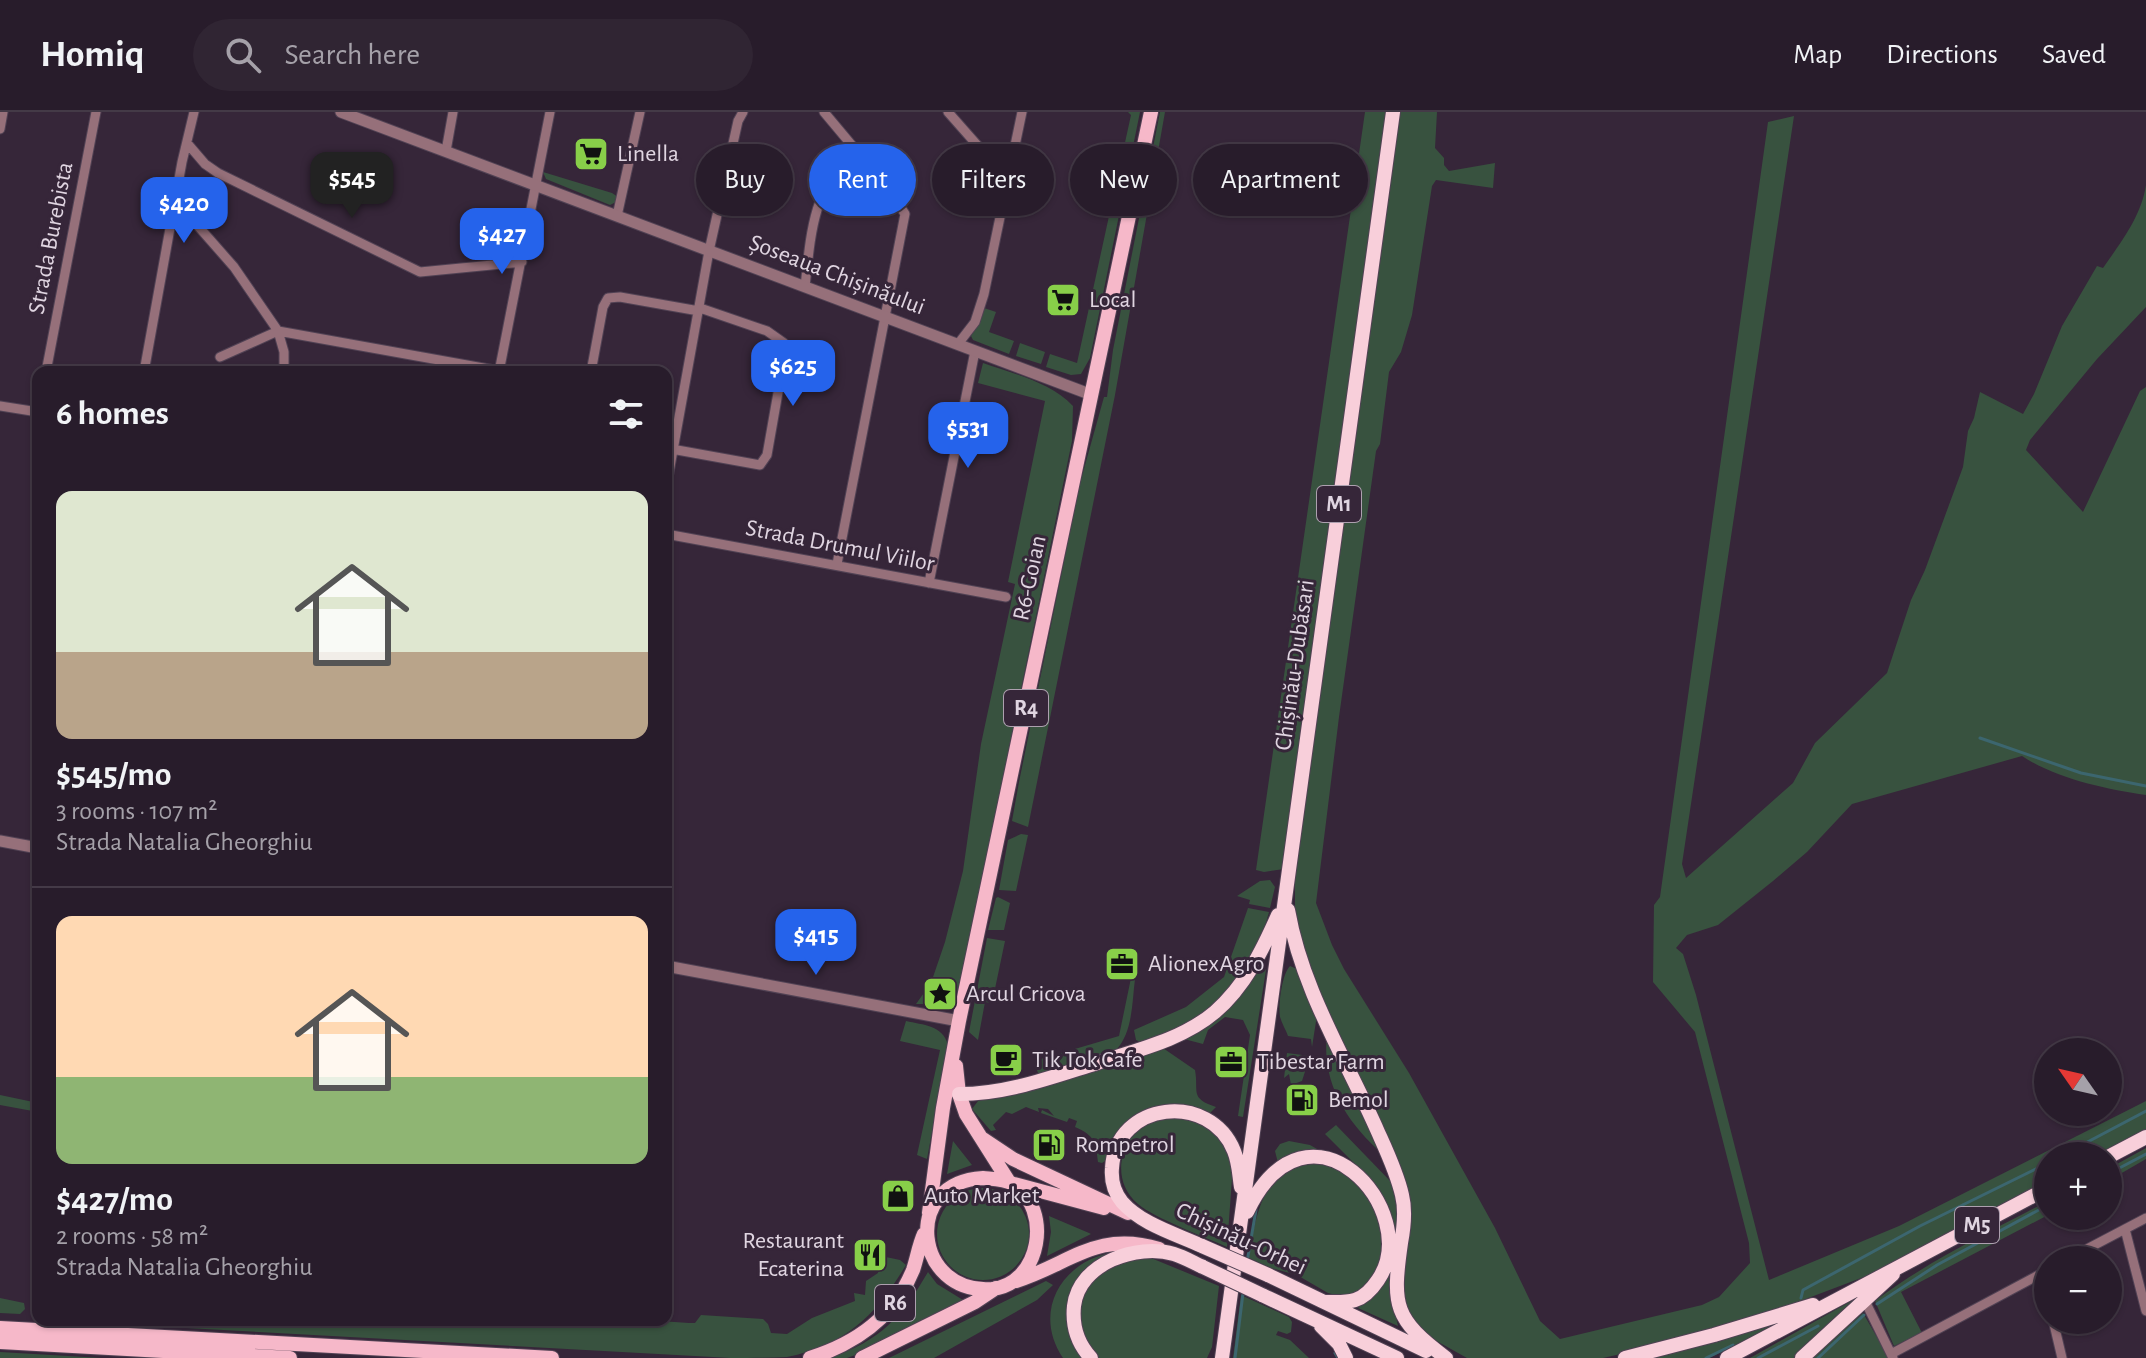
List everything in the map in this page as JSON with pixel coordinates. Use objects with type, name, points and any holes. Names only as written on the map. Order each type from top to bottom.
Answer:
[{"type":"highway","name":"Chișinău-Dubăsari","points":[[1241,1223],[1393,112]]},
{"type":"highway","points":[[959,1094],[992,1092],[1047,1079],[1180,1034],[1228,999],[1250,971],[1286,896]]},
{"type":"highway","points":[[1286,896],[1295,946],[1305,975],[1372,1118],[1403,1198],[1404,1227],[1396,1291],[1399,1307],[1412,1330],[1444,1358]]},
{"type":"highway","points":[[1143,1219],[1124,1204],[1115,1190],[1111,1174],[1113,1156],[1131,1126],[1162,1111],[1194,1113],[1207,1119],[1225,1135],[1237,1160],[1244,1203]]},
{"type":"highway","points":[[2122,1150],[2146,1137]]},
{"type":"highway","points":[[1241,1223],[1257,1190],[1271,1174],[1286,1164],[1323,1158],[1344,1164],[1358,1174],[1369,1188],[1383,1220],[1388,1238],[1388,1257],[1380,1276],[1362,1297],[1354,1301],[1325,1302]]},
{"type":"highway","name":"M5","points":[[1727,1358],[2034,1195]]},
{"type":"highway","name":"Chișinău-Orhei","points":[[1143,1219],[1444,1358]]},
{"type":"highway","name":"M1","points":[[1222,1358],[1241,1223]]},
{"type":"highway","points":[[1091,1358],[1083,1349],[1074,1325],[1075,1296],[1083,1282],[1104,1264],[1123,1256],[1173,1254]]},
{"type":"highway","name":"Chișinău-Orhei","points":[[1173,1254],[1397,1358]]},
{"type":"highway","points":[[1802,1358],[1906,1262]]},
{"type":"highway","points":[[1625,1358],[1714,1335],[1844,1295]]},
{"type":"highway","points":[[1316,1320],[1339,1344],[1346,1358]]},
{"type":"highway","points":[[1211,1358],[1228,1322]]},
{"type":"highway","points":[[1372,1346],[1386,1358]]},
{"type":"main road","name":"R6-Goian","points":[[929,1213],[959,1021],[1151,112]]},
{"type":"main road","name":"R6-Goian","points":[[955,1053],[959,1094],[970,1121],[1014,1183]]},
{"type":"main road","points":[[983,1139],[1005,1155],[1128,1213]]},
{"type":"main road","points":[[929,1213],[947,1191],[965,1181],[983,1178],[1014,1183],[1042,1172]]},
{"type":"main road","name":"R6","points":[[926,1229],[930,1252],[945,1274],[969,1287],[1002,1286],[1027,1266],[1038,1237],[1033,1211],[1014,1183]]},
{"type":"main road","name":"Chișinău-Orhei","points":[[1014,1183],[1143,1219]]},
{"type":"main road","name":"R6","points":[[810,1358],[853,1341],[888,1311],[907,1283],[929,1213]]},
{"type":"main road","name":"Chișinău-Orhei","points":[[862,1358],[1002,1286],[1086,1249],[1106,1244],[1139,1244],[1173,1254]]},
{"type":"main road","points":[[0,1328],[552,1358]]},
{"type":"main road","points":[[0,1342],[290,1358]]},
{"type":"street","points":[[0,129],[3,112]]},
{"type":"street","name":"Strada Burebista","points":[[47,366],[96,112]]},
{"type":"street","points":[[145,366],[194,112]]},
{"type":"street","points":[[446,151],[453,112]]},
{"type":"street","points":[[501,366],[550,112]]},
{"type":"street","points":[[617,216],[640,112]]},
{"type":"street","points":[[672,440],[700,310],[709,251],[738,121],[743,112]]},
{"type":"street","points":[[824,112],[851,144]]},
{"type":"street","points":[[948,112],[976,144]]},
{"type":"street","points":[[1015,144],[1022,112]]},
{"type":"street","name":"Șoseaua Chișinăului","points":[[350,113],[1092,395]]},
{"type":"street","points":[[187,143],[218,173],[420,272],[522,262]]},
{"type":"street","points":[[176,201],[234,267],[278,331],[284,366]]},
{"type":"street","points":[[805,287],[816,216]]},
{"type":"street","points":[[837,564],[905,216]]},
{"type":"street","points":[[958,344],[979,313],[1000,216]]},
{"type":"street","points":[[592,366],[603,307],[608,298],[620,297],[700,310],[778,336],[784,343],[785,353],[767,455],[760,465],[672,449]]},
{"type":"street","points":[[220,357],[278,331],[472,366]]},
{"type":"street","points":[[929,583],[975,351]]},
{"type":"street","points":[[0,406],[32,411]]},
{"type":"street","name":"Strada Drumul Viilor","points":[[672,535],[1006,597]]},
{"type":"street","points":[[0,841],[32,847]]},
{"type":"street","points":[[672,967],[959,1021]]},
{"type":"street","points":[[2093,1246],[2146,1218]]},
{"type":"street","points":[[2125,1229],[2142,1277],[2146,1311]]},
{"type":"street","points":[[1865,1301],[1892,1356],[2034,1277]]},
{"type":"street","points":[[2056,1334],[2062,1358]]},
{"type":"green space","points":[[1128,112],[1140,112],[1133,144],[1125,144],[1131,115]]},
{"type":"green space","points":[[1160,112],[1165,112],[1159,144],[1154,144]]},
{"type":"green space","points":[[1365,112],[1389,112],[1284,869],[1264,872],[1256,870],[1350,216],[1368,216],[1368,144],[1360,144]]},
{"type":"green space","points":[[1397,112],[1437,112],[1435,148],[1444,158],[1444,165],[1449,171],[1495,163],[1493,188],[1436,180],[1432,186],[1412,315],[1401,352],[1389,372],[1380,444],[1376,451],[1316,903],[1344,969],[1409,1073],[1495,1228],[1540,1321],[1560,1339],[1702,1305],[1719,1297],[1750,1263],[1749,1243],[1695,1032],[1653,982],[1654,905],[1660,897],[1768,122],[1794,116],[1682,864],[1686,878],[1793,783],[1815,743],[1887,673],[1911,600],[1963,467],[1968,431],[1980,392],[2023,414],[2062,326],[2097,266],[2103,268],[2129,229],[2140,208],[2146,185],[2146,307],[2097,359],[2030,440],[2026,450],[2083,512],[2140,391],[2146,387],[2146,795],[2066,777],[2022,756],[1852,804],[1807,852],[1773,881],[1718,925],[1687,935],[1676,948],[1683,954],[1696,995],[1769,1280],[1899,1226],[2034,1158],[2034,1190],[1877,1272],[1766,1314],[1603,1358],[1467,1358],[1417,1330],[1402,1301],[1408,1204],[1319,997],[1295,927],[1295,860]]},
{"type":"green space","points":[[543,172],[618,197],[610,205],[546,179]]},
{"type":"green space","points":[[1109,216],[1119,216],[1090,358],[1081,374],[1071,375],[1046,367],[1050,354],[1077,363]]},
{"type":"green space","points":[[1139,216],[1147,216],[1115,395],[1028,827],[1012,821],[1080,483],[1104,397],[1107,397]]},
{"type":"green space","points":[[984,308],[996,312],[989,332],[1014,341],[1009,354],[973,340],[971,336]]},
{"type":"green space","points":[[1020,343],[1045,352],[1041,364],[1016,356]]},
{"type":"green space","points":[[983,363],[1031,380],[1064,398],[1073,406],[1072,441],[958,996],[946,993],[941,999],[933,998],[931,1004],[916,1004],[931,983],[963,871],[981,744],[1015,584],[1008,582],[1045,401],[978,383]]},
{"type":"green space","points":[[1021,834],[1028,835],[1016,891],[999,890],[1008,840]]},
{"type":"green space","points":[[1270,880],[1275,887],[1270,908],[1249,904],[1250,900],[1237,896],[1260,881]]},
{"type":"green space","points":[[996,898],[1010,903],[1004,930],[988,930]]},
{"type":"green space","points":[[1248,908],[1269,912],[1251,959],[1221,1001],[1194,1021],[1175,1030],[1143,1043],[1136,1040],[1134,1030],[1186,1007],[1224,977]]},
{"type":"green space","points":[[987,938],[1005,941],[992,1003],[985,1002],[978,1040],[969,1032]]},
{"type":"green space","points":[[1264,965],[1266,970],[1243,1117],[1238,1116],[1250,1035],[1243,1020],[1225,1017],[1208,1030],[1203,1044],[1184,1039],[1259,966]]},
{"type":"green space","points":[[1290,966],[1297,969],[1317,1015],[1312,1047],[1311,1039],[1288,1036],[1280,1017],[1281,990]]},
{"type":"green space","points":[[1131,978],[1135,979],[1131,1016],[1126,1035],[1116,1050],[1039,1076],[1034,1061],[1119,1036]]},
{"type":"green space","points":[[906,1021],[937,1030],[948,1045],[927,1159],[917,1155],[940,1050],[900,1041]]},
{"type":"green space","points":[[1327,1035],[1383,1154],[1359,1130],[1340,1101],[1328,1070]]},
{"type":"green space","points":[[1160,1046],[1195,1070],[1199,1097],[1216,1107],[1208,1115],[1175,1106],[1142,1117],[1119,1133],[1108,1159],[1102,1163],[1098,1162],[1093,1140],[1075,1127],[1077,1121],[1069,1118],[1067,1122],[1041,1113],[1042,1110],[1054,1116],[1048,1109],[1038,1108],[1039,1112],[1026,1107],[1012,1114],[1006,1112],[993,1125],[996,1130],[991,1131],[972,1109],[978,1101],[1055,1081]]},
{"type":"green space","points":[[1287,1053],[1310,1056],[1302,1081],[1291,1085],[1289,1074],[1284,1078]]},
{"type":"green space","points":[[0,1095],[32,1102],[32,1111],[0,1105]]},
{"type":"green space","points":[[2146,1101],[2146,1131],[2122,1144],[2065,1142],[2097,1126],[2122,1126],[2122,1113]]},
{"type":"green space","points":[[1190,1116],[1219,1134],[1233,1165],[1227,1247],[1167,1221],[1138,1204],[1123,1182],[1122,1158],[1133,1135],[1154,1118]]},
{"type":"green space","points":[[1336,1125],[1395,1186],[1399,1216],[1394,1308],[1398,1326],[1358,1308],[1383,1282],[1391,1266],[1394,1242],[1363,1172],[1325,1134]]},
{"type":"green space","points":[[953,1141],[972,1165],[947,1174]]},
{"type":"green space","points":[[1289,1141],[1310,1145],[1324,1153],[1296,1154],[1278,1163],[1275,1151],[1280,1144]]},
{"type":"green space","points":[[2146,1148],[2146,1159],[2122,1173],[2122,1161]]},
{"type":"green space","points":[[1317,1162],[1345,1170],[1373,1204],[1384,1243],[1379,1270],[1360,1292],[1340,1296],[1328,1293],[1297,1275],[1249,1258],[1260,1207],[1272,1184],[1291,1167]]},
{"type":"green space","points":[[983,1188],[1001,1191],[1016,1201],[1026,1216],[1029,1234],[1026,1252],[1016,1267],[1001,1277],[983,1280],[965,1277],[950,1267],[940,1252],[937,1234],[940,1216],[950,1201],[965,1191]]},
{"type":"green space","points":[[2034,1208],[2034,1222],[1901,1292],[1922,1333],[1894,1346],[1875,1301],[1937,1260]]},
{"type":"green space","points":[[1049,1216],[1091,1234],[1047,1256],[1051,1232]]},
{"type":"green space","points":[[1114,1252],[1073,1293],[1085,1358],[1063,1358],[1054,1341],[1050,1323],[1057,1291],[1066,1277],[1079,1266],[1095,1257]]},
{"type":"green space","points":[[881,1256],[900,1260],[906,1265],[871,1313],[843,1336],[808,1352],[787,1357],[731,1358],[178,1326],[672,1326],[672,1322],[695,1323],[701,1315],[763,1319],[771,1333],[787,1334],[812,1318],[855,1301],[854,1293],[865,1295],[866,1281],[878,1273]]},
{"type":"green space","points":[[1151,1258],[1219,1286],[1212,1347],[1207,1358],[1096,1358],[1084,1340],[1080,1303],[1091,1281],[1100,1273],[1124,1262]]},
{"type":"green space","points":[[928,1272],[937,1284],[963,1300],[858,1354],[847,1358],[830,1358],[863,1343],[888,1326]]},
{"type":"green space","points":[[1046,1281],[1053,1285],[1037,1300],[934,1358],[889,1358]]},
{"type":"green space","points":[[1241,1295],[1289,1317],[1291,1332],[1278,1331],[1276,1335],[1290,1340],[1309,1358],[1233,1358]]},
{"type":"green space","points":[[0,1298],[24,1303],[25,1309],[20,1314],[0,1313]]},
{"type":"green space","points":[[1853,1300],[1795,1358],[1750,1358]]},
{"type":"green space","points":[[1863,1313],[1889,1358],[1809,1358]]},
{"type":"green space","points":[[1786,1320],[1709,1358],[1647,1358]]},
{"type":"green space","points":[[0,1352],[102,1358],[0,1358]]},
{"type":"waterway","points":[[1980,738],[2081,773],[2146,786]]},
{"type":"waterway","points":[[2087,1142],[2146,1111]]},
{"type":"waterway","points":[[2122,1167],[2146,1154]]},
{"type":"waterway","points":[[1801,1298],[1803,1290],[1920,1226],[2034,1170]]},
{"type":"waterway","points":[[1247,1262],[1256,1210]]},
{"type":"waterway","points":[[1877,1304],[1937,1265],[2034,1213]]},
{"type":"waterway","points":[[1235,1358],[1243,1293]]},
{"type":"waterway","points":[[1818,1358],[1864,1315]]},
{"type":"waterway","points":[[1758,1358],[1818,1326]]},
{"type":"waterway","points":[[1706,1358],[1733,1345]]},
{"type":"waterway","points":[[1335,1353],[1338,1358]]},
{"type":"place","name":"Linella","points":[[591,154]]},
{"type":"place","name":"Local","points":[[1063,300]]},
{"type":"place","name":"AlionexAgro","points":[[1122,964]]},
{"type":"place","name":"Arcul Cricova","points":[[940,994]]},
{"type":"place","name":"Tik Tok Cafe","points":[[1006,1060]]},
{"type":"place","name":"Tibestar Farm","points":[[1231,1062]]},
{"type":"place","name":"Bemol","points":[[1302,1100]]},
{"type":"place","name":"Rompetrol","points":[[1049,1145]]},
{"type":"place","name":"Auto Market","points":[[898,1196]]},
{"type":"place","name":"Restaurant Ecaterina","points":[[870,1255]]}]
